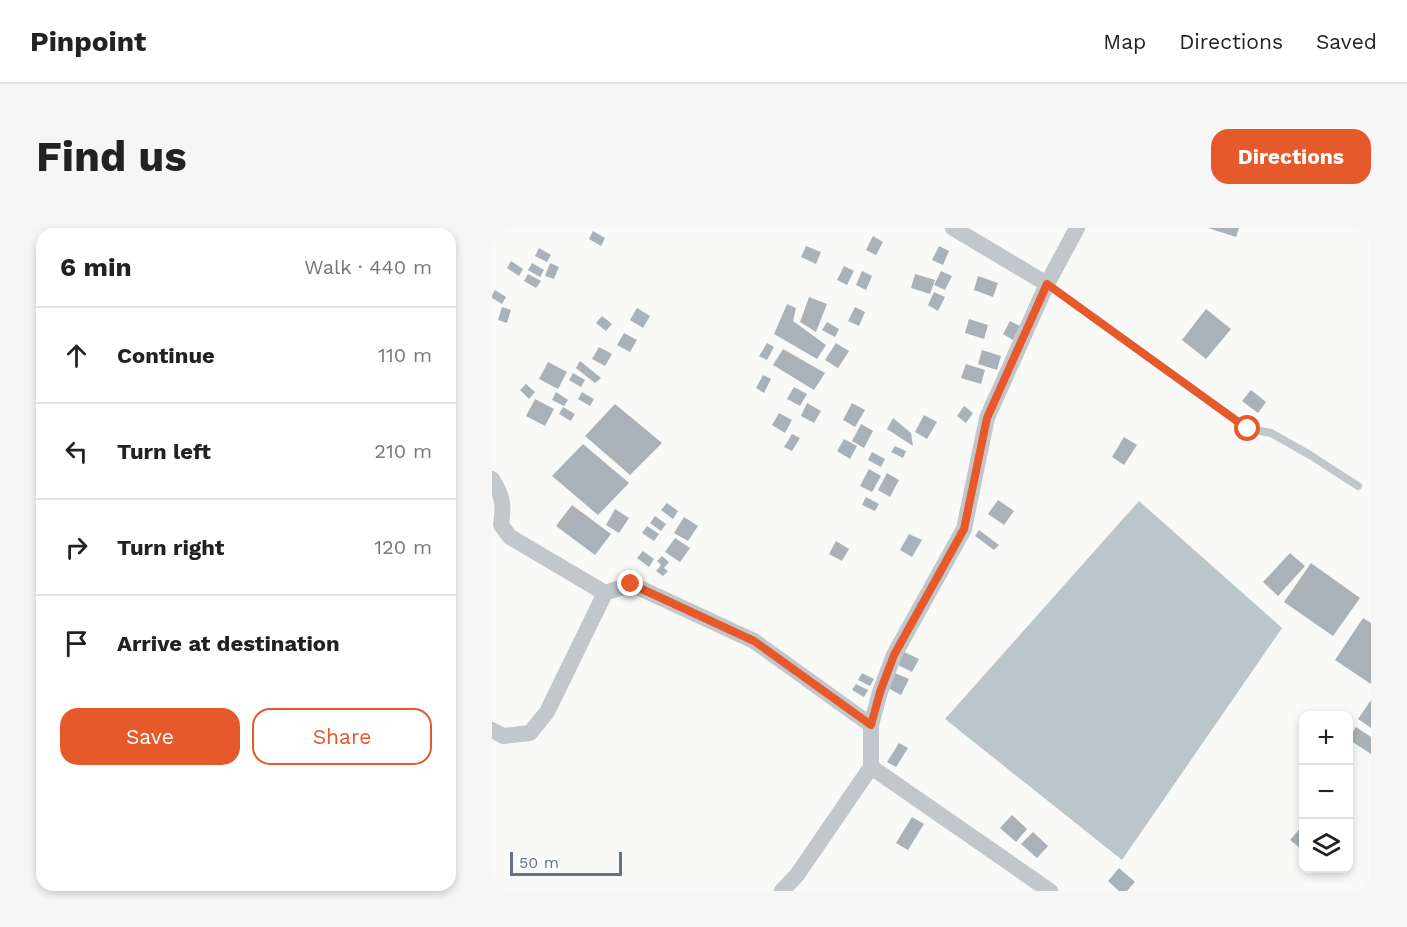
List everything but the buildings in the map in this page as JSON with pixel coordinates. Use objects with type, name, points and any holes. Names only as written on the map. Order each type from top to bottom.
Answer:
[{"type":"street","points":[[953,228],[1047,284]]},
{"type":"street","points":[[782,891],[797,875],[871,767],[871,725],[894,655],[964,529],[987,418],[1047,284],[1077,228]]},
{"type":"street","points":[[492,480],[500,492],[503,513],[501,525],[510,537],[605,593]]},
{"type":"street","points":[[492,730],[503,736],[530,733],[547,712],[605,593],[631,584],[754,641],[871,725]]},
{"type":"street","points":[[871,767],[1050,891]]},
{"type":"lane","points":[[1047,284],[1248,429],[1271,433],[1358,486]]},
{"type":"shaded area","points":[[1139,501],[1282,628],[1122,860],[945,719]]},
{"type":"route","points":[[631,584],[754,641],[871,725],[894,655],[964,529],[987,418],[1047,284],[1248,429]]}]
